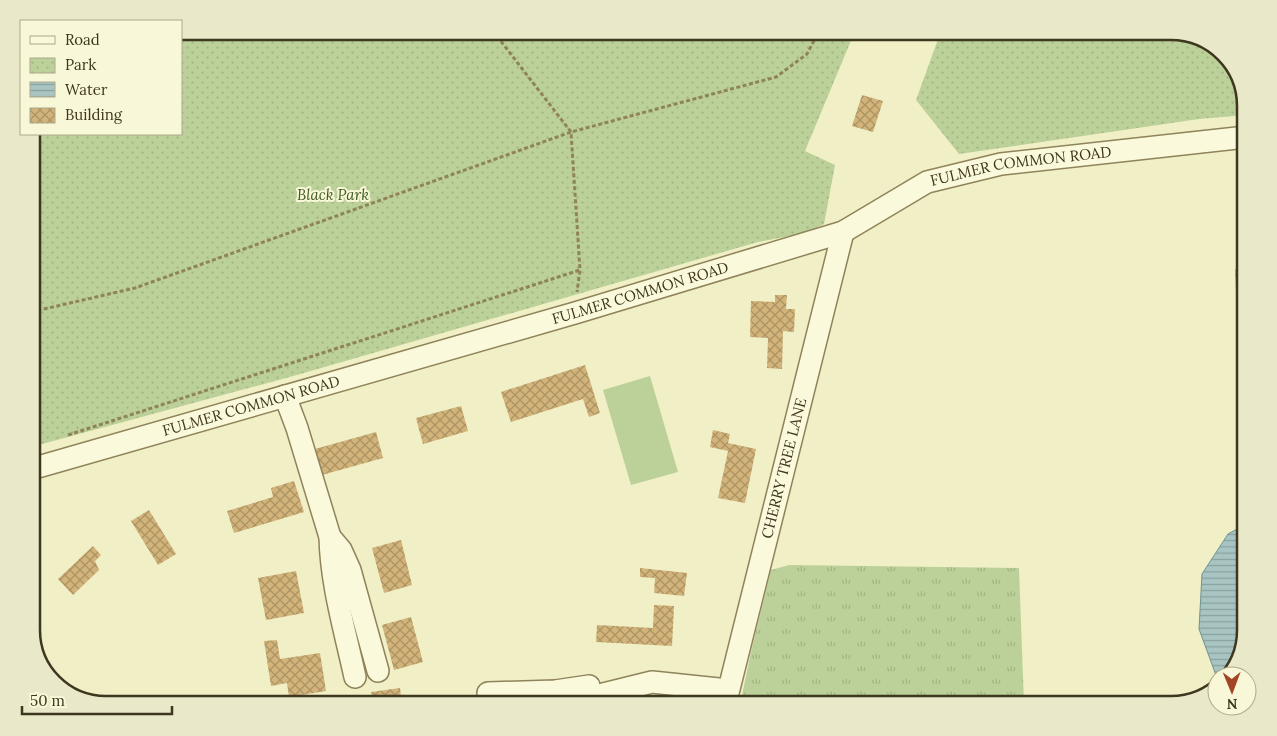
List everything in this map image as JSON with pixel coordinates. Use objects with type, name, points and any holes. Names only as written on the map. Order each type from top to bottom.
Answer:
[{"type":"street","name":"FULMER COMMON ROAD","points":[[40,466],[566,316],[844,232],[927,182],[1001,164],[1237,138]]},
{"type":"street","name":"CHERRY TREE LANE","points":[[727,696],[844,232]]},
{"type":"street","points":[[285,396],[297,428],[330,536],[334,577],[356,677]]},
{"type":"street","points":[[330,536],[341,550],[350,570],[378,671]]},
{"type":"street","points":[[595,696],[652,682],[717,696]]},
{"type":"street","points":[[488,694],[555,691],[601,684],[607,686],[611,692]]},
{"type":"path","points":[[60,438],[580,270],[571,132],[500,40]]},
{"type":"path","points":[[40,310],[135,288],[571,132],[776,76],[807,54],[814,40]]},
{"type":"green space","name":"Black Park","points":[[182,40],[851,40],[805,151],[835,165],[824,224],[806,233],[758,242],[297,375],[40,445],[40,135],[182,135]]},
{"type":"green space","points":[[938,40],[1171,40],[1197,45],[1218,59],[1232,80],[1237,101],[1237,116],[1199,119],[959,154],[916,100]]},
{"type":"green space","points":[[650,376],[678,472],[631,485],[603,390]]},
{"type":"green space","points":[[789,565],[1019,568],[1024,696],[742,696],[771,570]]},
{"type":"water","points":[[1237,529],[1237,630],[1235,647],[1226,666],[1213,666],[1199,629],[1202,574],[1228,534]]},
{"type":"building","points":[[862,95],[883,101],[873,132],[852,126]]},
{"type":"building","points":[[1235,269],[1237,269],[1237,292]]},
{"type":"building","points":[[775,295],[787,295],[786,309],[795,309],[794,332],[783,331],[782,369],[767,368],[768,338],[750,337],[751,301],[775,302]]},
{"type":"building","points":[[585,365],[600,413],[589,417],[583,399],[511,422],[501,392]]},
{"type":"building","points":[[461,406],[468,431],[423,444],[416,418]]},
{"type":"building","points":[[713,430],[730,434],[728,443],[756,449],[745,503],[718,498],[728,451],[710,447]]},
{"type":"building","points":[[376,432],[383,458],[322,475],[315,449]]},
{"type":"building","points":[[294,481],[304,512],[234,533],[227,511],[273,497],[271,488]]},
{"type":"building","points":[[149,510],[176,554],[158,565],[131,521]]},
{"type":"building","points":[[401,540],[412,585],[384,593],[372,548]]},
{"type":"building","points":[[93,546],[101,555],[95,561],[99,570],[73,595],[58,579]]},
{"type":"building","points":[[640,568],[687,573],[684,596],[654,593],[655,578],[640,577]]},
{"type":"building","points":[[296,571],[304,613],[266,620],[258,578]]},
{"type":"building","points":[[654,605],[674,606],[672,646],[596,642],[597,625],[653,628]]},
{"type":"building","points":[[411,617],[423,662],[394,670],[382,625]]},
{"type":"building","points":[[277,640],[280,659],[320,653],[326,691],[289,696],[287,683],[271,686],[264,641]]},
{"type":"building","points":[[400,688],[401,696],[372,696],[371,692]]}]
